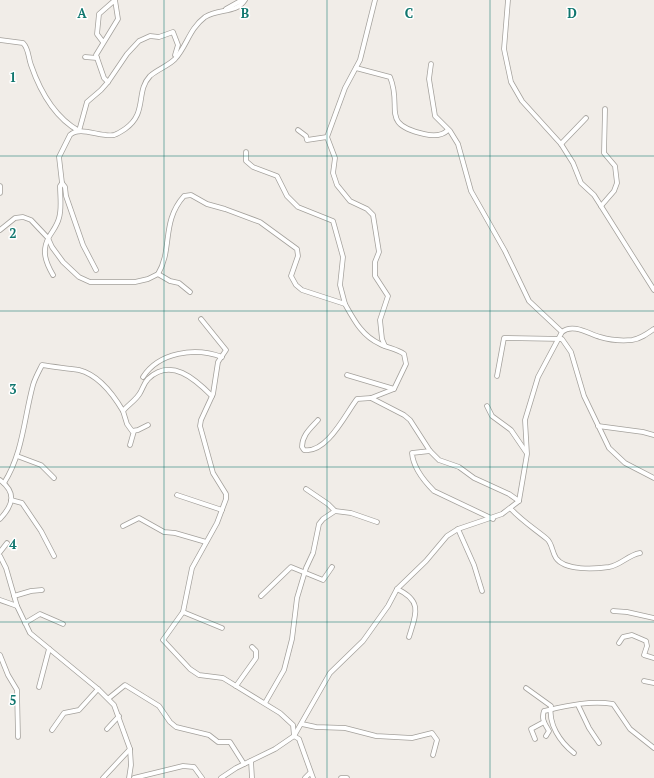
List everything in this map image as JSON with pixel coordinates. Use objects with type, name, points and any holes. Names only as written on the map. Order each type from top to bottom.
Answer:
[{"type":"street","points":[[103,42],[97,34],[99,14],[115,0],[118,18],[97,53],[97,58],[103,70],[104,78],[108,82]]},
{"type":"street","points":[[0,40],[24,43],[27,47],[32,68],[48,102],[65,122],[79,131],[114,135],[127,127],[139,113],[146,81],[157,70],[173,60],[198,23],[210,15],[242,0]]},
{"type":"street","points":[[223,10],[242,6],[245,0]]},
{"type":"street","points":[[375,0],[366,40],[356,68],[345,88],[327,137],[335,158],[333,173],[338,185],[350,201],[367,209],[373,215],[379,252],[375,262],[375,276],[388,296],[380,320],[384,346]]},
{"type":"street","points":[[508,0],[504,49],[511,82],[522,101],[560,144],[573,163],[581,183],[594,195],[654,290]]},
{"type":"street","points":[[79,131],[87,102],[108,82],[136,43],[150,36],[154,38],[173,32],[178,45],[173,60]]},
{"type":"street","points":[[85,57],[97,58]]},
{"type":"street","points":[[431,64],[429,78],[436,116],[458,144],[471,191],[494,236],[505,251],[528,301],[562,332]]},
{"type":"street","points":[[356,68],[390,77],[394,96],[396,120],[400,125],[418,132],[432,135],[445,133],[448,130]]},
{"type":"street","points":[[601,206],[614,191],[617,183],[615,166],[604,153],[605,109]]},
{"type":"street","points":[[560,144],[586,118]]},
{"type":"street","points":[[298,130],[306,136],[307,140],[327,137]]},
{"type":"street","points":[[54,276],[44,258],[48,238],[55,230],[60,215],[60,186],[62,183],[60,153],[70,135],[79,131]]},
{"type":"street","points":[[246,152],[246,161],[253,167],[277,176],[287,196],[298,207],[333,221],[343,257],[340,285],[345,304],[358,327],[375,341],[401,352],[406,359],[406,364],[394,389],[371,398],[357,398],[350,411],[328,440],[315,448],[304,450],[302,447],[302,442],[309,428],[318,420]]},
{"type":"street","points":[[62,183],[65,187],[66,196],[83,245],[96,270]]},
{"type":"street","points":[[0,186],[0,194]]},
{"type":"street","points":[[0,230],[15,218],[23,217],[34,222],[48,238],[52,248],[63,262],[79,276],[90,282],[135,282],[148,279],[158,274],[166,250],[170,220],[183,197],[189,195],[207,204],[225,208],[255,220],[276,232],[298,251],[291,276],[298,288],[305,292],[345,304]]},
{"type":"street","points":[[158,274],[170,281],[180,283],[190,292]]},
{"type":"street","points":[[202,319],[226,350],[217,366],[212,396],[201,420],[200,426],[213,473],[226,494],[226,499],[217,523],[190,572],[183,612],[163,640],[190,670],[198,675],[222,678],[265,702],[289,720],[293,725],[294,736]]},
{"type":"street","points":[[221,778],[244,764],[275,749],[294,736],[330,673],[363,641],[388,606],[397,589],[426,561],[447,536],[458,530],[493,519],[511,509],[520,501],[527,454],[525,420],[538,377],[562,332],[567,329],[574,329],[607,339],[624,340],[640,338],[654,329]]},
{"type":"street","points":[[497,376],[504,338],[562,339],[571,352],[584,396],[609,448],[615,456],[625,463],[654,478]]},
{"type":"street","points":[[143,377],[153,364],[160,359],[173,355],[195,352],[222,357]]},
{"type":"street","points":[[4,483],[17,456],[33,386],[42,365],[77,370],[90,375],[113,395],[123,411],[129,427],[134,431]]},
{"type":"street","points":[[123,411],[140,394],[147,380],[165,370],[176,370],[182,372],[212,396]]},
{"type":"street","points":[[347,375],[394,389]]},
{"type":"street","points":[[371,398],[404,415],[410,420],[430,451],[439,460],[459,467],[474,478],[509,494],[520,501]]},
{"type":"street","points":[[487,406],[492,416],[511,430],[527,454]]},
{"type":"street","points":[[130,445],[134,431],[148,424]]},
{"type":"street","points":[[598,426],[643,432],[654,435]]},
{"type":"street","points":[[430,451],[412,453],[417,468],[427,484],[434,491],[493,519]]},
{"type":"street","points":[[17,456],[41,465],[54,478]]},
{"type":"street","points":[[0,480],[10,491],[11,500],[10,506],[0,519]]},
{"type":"street","points":[[306,489],[328,504],[335,511],[351,513],[377,522]]},
{"type":"street","points":[[177,495],[222,510]]},
{"type":"street","points":[[11,500],[22,503],[41,531],[54,556]]},
{"type":"street","points":[[511,509],[548,540],[557,559],[571,566],[596,568],[612,566],[633,554],[640,553]]},
{"type":"street","points":[[265,702],[284,670],[292,639],[297,598],[313,553],[319,524],[323,519],[335,511]]},
{"type":"street","points":[[123,526],[139,518],[164,532],[175,533],[206,542]]},
{"type":"street","points":[[458,530],[474,565],[482,591]]},
{"type":"street","points":[[0,552],[7,543]]},
{"type":"street","points":[[0,556],[6,568],[17,606],[30,633],[109,698],[119,716],[130,749],[131,765],[129,778]]},
{"type":"street","points":[[261,596],[290,567],[323,580],[332,567]]},
{"type":"street","points":[[397,589],[405,592],[414,601],[417,612],[409,637]]},
{"type":"street","points":[[14,596],[31,591],[42,590]]},
{"type":"street","points":[[0,600],[17,606]]},
{"type":"street","points":[[613,611],[627,612],[654,618]]},
{"type":"street","points":[[183,612],[222,628]]},
{"type":"street","points":[[25,623],[40,614],[63,624]]},
{"type":"street","points":[[619,643],[623,637],[633,636],[646,642],[647,646],[644,655],[654,658]]},
{"type":"street","points":[[236,686],[256,658],[256,651],[252,647]]},
{"type":"street","points":[[39,687],[49,649]]},
{"type":"street","points":[[0,655],[8,675],[17,690],[18,737]]},
{"type":"street","points":[[644,681],[654,683]]},
{"type":"street","points":[[109,698],[126,685],[159,706],[170,722],[176,727],[209,735],[218,742],[230,742],[244,764]]},
{"type":"street","points":[[52,730],[64,713],[79,710],[98,688]]},
{"type":"street","points":[[526,688],[551,706],[550,710],[554,730],[568,748],[574,753]]},
{"type":"street","points":[[546,736],[549,731],[542,716],[544,711],[592,702],[613,704],[630,729],[654,748]]},
{"type":"street","points":[[578,705],[599,743]]},
{"type":"street","points":[[106,730],[119,716]]},
{"type":"street","points":[[535,740],[531,730],[544,722]]},
{"type":"street","points":[[302,724],[316,727],[345,728],[363,734],[388,737],[412,738],[432,733],[437,740],[433,755]]},
{"type":"street","points":[[294,736],[299,739],[310,773],[314,778]]},
{"type":"street","points":[[103,778],[130,749]]},
{"type":"street","points":[[251,761],[252,778]]},
{"type":"street","points":[[134,778],[183,766],[194,767],[202,778]]},
{"type":"street","points":[[305,778],[310,773]]},
{"type":"street","points":[[341,778],[347,778]]}]
